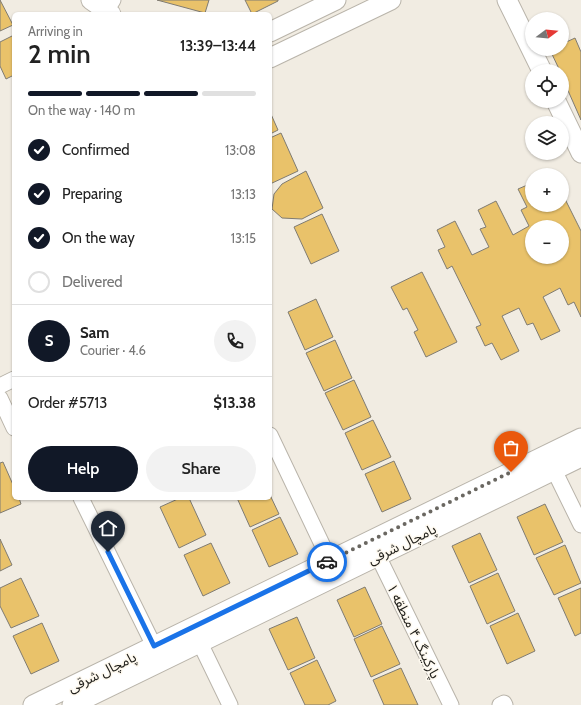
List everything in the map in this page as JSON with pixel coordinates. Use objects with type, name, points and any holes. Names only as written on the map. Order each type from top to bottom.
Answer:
[{"type":"street","points":[[91,0],[110,8]]},
{"type":"street","points":[[272,31],[336,0]]},
{"type":"street","points":[[272,57],[391,0]]},
{"type":"street","points":[[507,0],[539,64]]},
{"type":"street","points":[[559,108],[581,152]]},
{"type":"street","points":[[0,386],[12,380]]},
{"type":"street","points":[[0,398],[12,424]]},
{"type":"street","name":"پامچال شرقی","points":[[33,705],[581,438]]},
{"type":"street","points":[[272,439],[330,560]]},
{"type":"street","name":"پامچال شرقی","points":[[72,705],[581,457]]},
{"type":"street","points":[[554,470],[581,525]]},
{"type":"street","points":[[82,500],[154,646]]},
{"type":"street","name":"پارکینگ ۴ منطقه ۱","points":[[378,556],[452,705]]},
{"type":"street","points":[[200,643],[230,705]]},
{"type":"street","points":[[500,705],[504,703],[505,705]]},
{"type":"building","points":[[0,0],[12,25],[0,31]]},
{"type":"building","points":[[157,0],[209,0],[205,12]]},
{"type":"building","points":[[245,0],[278,0],[256,12],[251,12]]},
{"type":"building","points":[[12,36],[12,76],[6,79],[0,66],[0,42]]},
{"type":"building","points":[[575,38],[581,52],[581,120],[569,93],[569,64],[557,64],[553,56],[569,56],[569,41]]},
{"type":"building","points":[[272,116],[278,130],[272,133]]},
{"type":"building","points":[[281,133],[298,171],[272,183],[272,137]]},
{"type":"building","points":[[306,171],[323,208],[302,219],[282,218],[272,209],[274,194],[282,184]]},
{"type":"building","points":[[525,186],[525,203],[518,189]]},
{"type":"building","points":[[496,201],[513,235],[525,228],[525,264],[569,264],[569,220],[526,220],[521,210],[525,208],[525,212],[569,212],[569,207],[581,231],[581,317],[574,302],[568,305],[560,288],[543,297],[560,331],[541,340],[533,323],[527,325],[519,308],[502,316],[519,351],[501,360],[492,343],[485,346],[476,327],[481,325],[452,266],[447,269],[438,250],[445,247],[437,230],[455,221],[472,255],[489,247],[480,229],[486,227],[478,210]]},
{"type":"building","points":[[322,214],[339,251],[311,264],[294,227]]},
{"type":"building","points":[[422,272],[457,342],[426,357],[414,332],[418,330],[407,308],[403,310],[391,287]]},
{"type":"building","points":[[316,299],[333,337],[305,350],[288,312]]},
{"type":"building","points":[[335,340],[352,378],[324,391],[306,353]]},
{"type":"building","points":[[354,380],[371,417],[343,430],[325,393]]},
{"type":"building","points":[[373,420],[391,457],[362,470],[345,433]]},
{"type":"building","points":[[394,461],[411,499],[382,512],[365,474]]},
{"type":"building","points":[[3,462],[12,482],[12,500],[20,500],[21,504],[0,513],[0,463]]},
{"type":"building","points":[[272,499],[279,514],[250,527],[238,500]]},
{"type":"building","points":[[176,500],[190,500],[206,535],[179,548],[160,507]]},
{"type":"building","points":[[545,504],[563,542],[534,555],[517,517]]},
{"type":"building","points":[[280,517],[298,554],[269,567],[252,530]]},
{"type":"building","points":[[480,533],[497,570],[469,583],[452,546]]},
{"type":"building","points":[[0,539],[12,565],[0,571]]},
{"type":"building","points":[[211,543],[230,583],[203,596],[184,555]]},
{"type":"building","points":[[565,545],[581,583],[554,595],[536,558]]},
{"type":"building","points":[[498,573],[515,611],[487,624],[470,586]]},
{"type":"building","points":[[21,578],[39,616],[11,628],[0,606],[0,588]]},
{"type":"building","points":[[365,587],[382,624],[354,637],[337,600]]},
{"type":"building","points":[[581,588],[581,633],[575,636],[558,598]]},
{"type":"building","points":[[518,613],[535,651],[507,664],[490,626]]},
{"type":"building","points":[[297,617],[315,658],[288,670],[269,629]]},
{"type":"building","points":[[42,623],[59,661],[31,674],[13,636]]},
{"type":"building","points":[[382,626],[400,664],[371,677],[354,639]]},
{"type":"building","points":[[317,660],[336,701],[328,705],[305,705],[290,673]]},
{"type":"building","points":[[401,668],[418,705],[384,705],[373,680]]},
{"type":"way so far","points":[[327,562],[511,472]]},
{"type":"route","points":[[108,552],[154,646],[327,562]]}]
